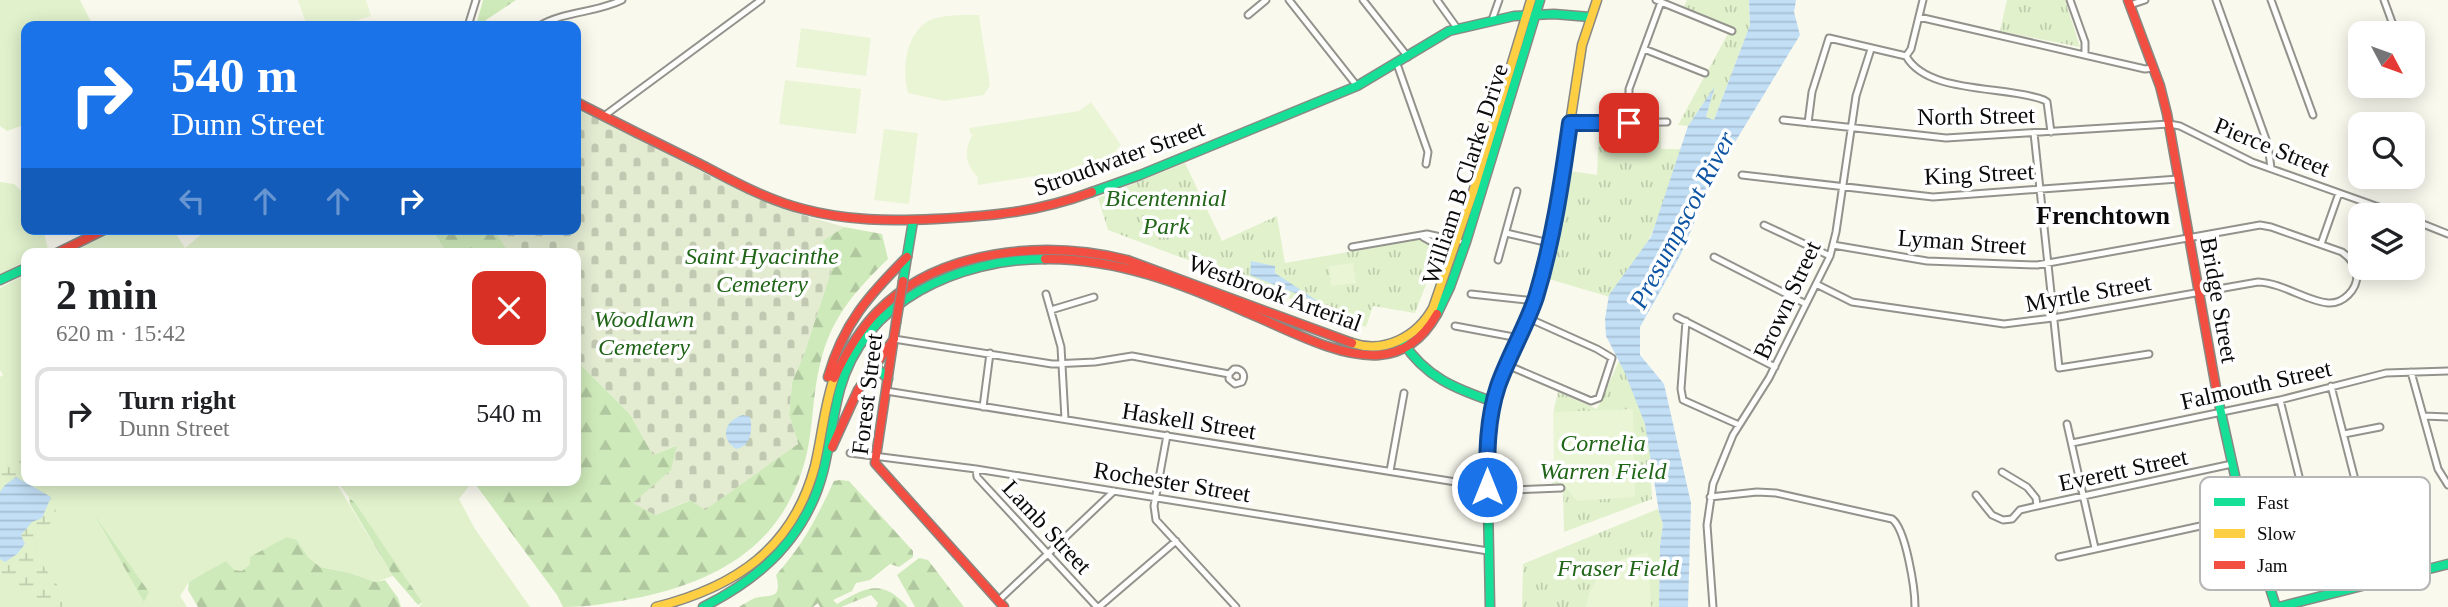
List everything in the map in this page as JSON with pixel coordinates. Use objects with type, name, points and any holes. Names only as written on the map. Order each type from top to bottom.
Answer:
[{"type":"main road","name":"William B Clarke Drive","points":[[1531,0],[1531,15]]},
{"type":"main road","name":"William B Clarke Drive","points":[[1404,344],[1426,332],[1439,314],[1531,15],[1540,0]]},
{"type":"main road","points":[[1490,607],[1487,449],[1494,402],[1535,301],[1549,243],[1581,49],[1598,0]]},
{"type":"main road","name":"Bridge Street","points":[[2129,3],[2153,68],[2169,124],[2197,291],[2236,477]]},
{"type":"main road","name":"Stroudwater Street","points":[[581,104],[733,181],[787,204],[862,220],[913,221],[1025,212],[1059,204],[1140,176],[1357,86],[1457,29],[1492,20],[1531,15],[1590,17]]},
{"type":"main road","name":"Forest Street","points":[[913,221],[875,456],[877,468],[1001,604]]},
{"type":"main road","points":[[67,248],[94,235]]},
{"type":"main road","name":"Westbrook Arterial","points":[[656,607],[715,589],[747,570],[769,549],[787,527],[803,499],[814,470],[833,379],[843,355],[861,328],[881,306],[915,281],[942,270],[979,258],[1008,253],[1049,250],[1086,252],[1150,267],[1360,346],[1404,344]]},
{"type":"main road","points":[[824,415],[829,373],[843,336],[866,298],[907,257]]},
{"type":"main road","name":"Westbrook Arterial","points":[[703,607],[750,581],[783,550],[796,532],[813,503],[850,360],[874,326],[900,299],[918,288],[954,274],[993,264],[1049,258],[1111,265],[1158,277],[1352,353],[1382,356],[1404,344]]},
{"type":"main road","points":[[0,280],[21,270]]},
{"type":"main road","points":[[891,272],[896,271],[903,278]]},
{"type":"main road","points":[[827,456],[869,372],[894,339]]},
{"type":"main road","points":[[1404,344],[1423,370],[1433,378],[1494,402]]},
{"type":"main road","points":[[869,372],[878,369],[888,379]]},
{"type":"main road","points":[[2430,569],[2448,564]]},
{"type":"main road","name":"Bridge Street","points":[[2271,590],[2277,607]]},
{"type":"main road","points":[[2277,607],[2341,590]]},
{"type":"street","points":[[470,21],[476,0]]},
{"type":"street","points":[[548,21],[600,9],[622,0]]},
{"type":"street","points":[[604,116],[761,0]]},
{"type":"street","points":[[1248,15],[1266,0]]},
{"type":"street","points":[[1289,0],[1357,86]]},
{"type":"street","points":[[1363,0],[1408,57]]},
{"type":"street","points":[[1437,0],[1457,29]]},
{"type":"street","points":[[1492,20],[1499,0]]},
{"type":"street","points":[[1906,56],[1911,49],[1923,0]]},
{"type":"street","points":[[2070,0],[2085,42],[2085,54]]},
{"type":"street","points":[[2129,3],[2146,0]]},
{"type":"street","points":[[2216,0],[2268,145],[2271,168]]},
{"type":"street","points":[[2271,0],[2313,115]]},
{"type":"street","points":[[2384,0],[2392,21]]},
{"type":"street","points":[[1629,123],[1628,93],[1658,1],[1732,31]]},
{"type":"street","points":[[1919,17],[2145,69],[2153,68]]},
{"type":"street","points":[[1808,123],[1812,92],[1829,38],[1906,56]]},
{"type":"street","points":[[1644,49],[1705,73]]},
{"type":"street","name":"Brown Street","points":[[1713,607],[1707,524],[1710,497],[1739,425],[1775,367],[1830,256],[1849,128],[1871,49]]},
{"type":"street","points":[[1906,56],[1912,67],[1943,80],[2044,100],[2047,102],[2052,132]]},
{"type":"street","points":[[1397,64],[1428,152],[1426,164]]},
{"type":"street","name":"North Street","points":[[1783,120],[1946,138],[2169,124]]},
{"type":"street","points":[[1570,123],[1667,122]]},
{"type":"street","name":"Pierce Street","points":[[2169,124],[2185,128],[2232,153],[2367,203]]},
{"type":"street","points":[[2034,133],[2059,368],[2150,354]]},
{"type":"street","name":"King Street","points":[[1742,175],[1933,197],[2178,179]]},
{"type":"street","points":[[1498,260],[1517,191]]},
{"type":"street","points":[[2321,244],[2339,193]]},
{"type":"street","points":[[1764,225],[1830,256]]},
{"type":"street","name":"Lyman Street","points":[[1833,245],[1941,263],[2047,264],[2260,225],[2321,244],[2342,252],[2348,257]]},
{"type":"street","points":[[2425,225],[2448,234]]},
{"type":"street","points":[[1506,233],[1549,243]]},
{"type":"street","points":[[1352,247],[1423,237],[1427,234],[1459,244]]},
{"type":"street","points":[[1714,257],[1806,304]]},
{"type":"street","name":"Myrtle Street","points":[[1816,284],[1842,298],[1867,305],[2004,324],[2263,282],[2333,303],[2348,295],[2356,280]]},
{"type":"street","points":[[1471,293],[1535,301]]},
{"type":"street","points":[[1046,295],[1063,364],[1065,419]]},
{"type":"street","points":[[1051,310],[1094,297]]},
{"type":"street","points":[[1677,317],[1775,367]]},
{"type":"street","points":[[1507,365],[1591,401],[1599,398],[1612,358],[1528,318]]},
{"type":"street","points":[[1686,321],[1681,390],[1683,400],[1739,425]]},
{"type":"street","points":[[1455,326],[1519,338]]},
{"type":"street","points":[[894,339],[1063,364],[1132,356],[1229,374]]},
{"type":"street","points":[[983,407],[990,353]]},
{"type":"street","name":"Falmouth Street","points":[[2072,443],[2280,400],[2386,373],[2448,371]]},
{"type":"street","points":[[2411,372],[2438,469],[2448,485]]},
{"type":"street","points":[[2331,386],[2355,477]]},
{"type":"street","name":"Haskell Street","points":[[886,391],[1390,471],[1487,489],[1561,488]]},
{"type":"street","points":[[1390,471],[1404,393]]},
{"type":"street","points":[[2280,400],[2299,477]]},
{"type":"street","points":[[2424,416],[2448,417]]},
{"type":"street","points":[[2067,424],[2095,548]]},
{"type":"street","points":[[2344,434],[2380,426]]},
{"type":"street","points":[[1167,435],[1154,510],[1157,521],[1236,607]]},
{"type":"street","name":"Rochester Street","points":[[850,453],[976,469],[1488,551]]},
{"type":"street","name":"Everett Street","points":[[1976,495],[1993,516],[2003,520],[2012,519],[2020,510],[2232,464]]},
{"type":"street","name":"Lamb Street","points":[[976,469],[977,477],[1098,607]]},
{"type":"street","points":[[2001,472],[2027,487],[2036,498],[2037,506]]},
{"type":"street","points":[[1001,604],[1048,554],[1114,491]]},
{"type":"street","points":[[1710,497],[1757,492],[1776,493],[1892,519],[1897,522],[1902,534],[1915,607]]},
{"type":"street","points":[[2059,557],[2200,526]]},
{"type":"street","points":[[1098,607],[1175,541]]},
{"type":"green space","points":[[0,0],[80,0],[90,21],[21,21],[21,126],[7,131],[0,126]]},
{"type":"green space","points":[[298,0],[366,0],[371,16],[356,21],[305,21]]},
{"type":"green space","points":[[483,0],[516,0],[486,21],[477,21]]},
{"type":"green space","points":[[1687,0],[1749,0],[1750,25],[1714,120],[1706,118],[1714,88],[1688,126],[1678,125],[1731,28],[1683,8]]},
{"type":"green space","points":[[2007,0],[2065,0],[2080,47],[2000,31]]},
{"type":"green space","points":[[979,15],[990,85],[984,95],[944,101],[908,93],[905,74],[907,54],[920,27],[939,17]]},
{"type":"green space","points":[[801,28],[871,38],[866,76],[796,67]]},
{"type":"green space","points":[[785,80],[861,89],[856,134],[779,124]]},
{"type":"green space","points":[[1091,102],[1121,145],[1108,160],[1087,162],[1087,168],[978,185],[979,178],[968,163],[967,157],[973,134],[970,134],[969,128],[1079,111]]},
{"type":"green space","points":[[581,110],[710,176],[786,210],[844,227],[822,241],[835,259],[792,382],[789,415],[798,444],[705,510],[690,500],[655,515],[633,503],[671,470],[677,445],[653,455],[630,414],[581,365],[581,248],[506,248],[498,235],[581,235]]},
{"type":"green space","points":[[1661,127],[1661,149],[1683,149],[1651,235],[1641,254],[1619,283],[1613,298],[1549,279],[1570,171],[1597,175],[1599,128]]},
{"type":"green space","points":[[884,129],[918,133],[909,204],[874,200]]},
{"type":"green space","name":"Bicentennial Park","points":[[1185,163],[1222,241],[1277,216],[1285,263],[1445,235],[1415,313],[1373,306],[1366,327],[1108,230],[1098,198]]},
{"type":"green space","points":[[0,182],[14,184],[21,190],[21,235],[44,235],[48,248],[21,248],[21,264],[0,275]]},
{"type":"green space","points":[[844,227],[882,234],[888,259],[853,296],[829,336],[819,369],[808,448],[799,480],[786,507],[770,530],[750,550],[727,566],[673,589],[642,597],[563,607],[477,486],[581,486],[581,365],[630,414],[653,455],[678,445],[672,470],[634,503],[655,515],[691,500],[798,444],[789,415],[792,382],[835,259],[822,241]]},
{"type":"green space","points":[[107,235],[177,235],[185,248],[80,248]]},
{"type":"green space","points":[[201,235],[436,235],[443,248],[185,248]]},
{"type":"green space","points":[[436,235],[498,235],[506,248],[443,248]]},
{"type":"green space","points":[[1353,263],[1356,283],[1331,286],[1329,266]]},
{"type":"green space","points":[[21,277],[21,486],[338,486],[393,576],[375,582],[350,573],[320,567],[308,557],[297,540],[250,564],[242,571],[234,570],[189,582],[180,596],[187,607],[0,607],[0,377],[3,375],[0,370],[0,288]],"holes":[[[100,525],[149,592],[144,601]]]},
{"type":"green space","name":"Cornelia Warren Field","points":[[1619,361],[1633,380],[1652,451],[1652,499],[1564,532],[1563,486],[1552,486],[1554,409],[1558,392],[1597,409]]},
{"type":"green space","points":[[1633,409],[1635,497],[1577,501],[1554,474],[1553,412]]},
{"type":"green space","points":[[4,455],[21,457],[21,479],[16,477],[0,492],[0,458]]},
{"type":"green space","points":[[834,481],[849,481],[913,551],[913,557],[899,567],[890,564],[870,580],[856,583],[852,591],[833,600],[837,604],[857,593],[874,588],[890,592],[908,607],[876,607],[878,603],[871,595],[841,607],[820,607],[818,603],[813,607],[739,607],[755,598],[776,593],[776,575],[809,530]]},
{"type":"green space","points":[[35,486],[53,486],[57,500],[55,515],[36,544],[39,560],[63,593],[62,607],[29,607],[24,591],[0,578],[0,559],[5,562],[51,496]]},
{"type":"green space","points":[[341,486],[469,486],[459,499],[475,529],[530,607],[419,607],[422,603]]},
{"type":"green space","points":[[349,498],[422,602],[418,605],[393,576]]},
{"type":"green space","name":"Fraser Field","points":[[1658,509],[1663,524],[1659,607],[1522,607],[1523,564]]},
{"type":"green space","points":[[95,516],[149,592],[144,602]]},
{"type":"green space","points":[[287,537],[297,540],[308,557],[320,567],[350,573],[375,582],[385,580],[401,607],[198,607],[188,590],[189,582],[226,561],[234,570],[242,571],[250,564],[250,557]]},
{"type":"green space","points":[[1648,553],[1651,607],[1586,607],[1594,585],[1607,568],[1625,558]]},
{"type":"green space","points":[[919,558],[928,560],[964,607],[915,607],[897,575]]},
{"type":"water","name":"Presumpscot River","points":[[1749,0],[1796,0],[1794,12],[1800,35],[1712,180],[1681,254],[1640,327],[1640,355],[1664,384],[1691,503],[1688,607],[1659,607],[1663,524],[1645,424],[1625,373],[1606,336],[1605,319],[1609,295],[1651,237],[1688,126],[1715,86],[1706,117],[1714,120],[1750,25]]},
{"type":"water","points":[[1251,261],[1275,266],[1275,273],[1322,304],[1250,275]]},
{"type":"water","points":[[743,415],[750,417],[751,432],[745,445],[736,449],[727,440],[726,430],[732,421]]},
{"type":"water","points":[[16,477],[21,480],[21,486],[32,486],[51,497],[42,518],[32,522],[21,535],[25,544],[5,562],[0,559],[0,492]]},
{"type":"traffic: fast","points":[[1437,314],[1466,242],[1540,0]]},
{"type":"traffic: fast","points":[[1092,192],[1357,86],[1449,31],[1514,16],[1554,14],[1590,17]]},
{"type":"traffic: fast","points":[[903,281],[913,221]]},
{"type":"traffic: fast","points":[[703,607],[751,578],[778,553],[801,524],[821,479],[840,389],[852,358],[870,331],[893,309],[920,291],[949,277],[980,267],[1045,259]]},
{"type":"traffic: fast","points":[[0,280],[21,270]]},
{"type":"traffic: fast","points":[[1403,342],[1431,373],[1467,392],[1494,402],[1487,449],[1490,607]]},
{"type":"traffic: fast","points":[[869,372],[878,369],[888,379]]},
{"type":"traffic: fast","points":[[2218,399],[2235,477]]},
{"type":"traffic: fast","points":[[2430,569],[2448,564]]},
{"type":"traffic: fast","points":[[2271,590],[2276,607]]},
{"type":"traffic: fast","points":[[2279,607],[2346,590]]},
{"type":"traffic: slow","points":[[1352,343],[1376,346],[1398,340],[1418,327],[1433,308],[1473,192],[1531,0]]},
{"type":"traffic: slow","points":[[1494,402],[1542,277],[1558,201],[1582,45],[1597,0]]},
{"type":"traffic: slow","points":[[656,607],[711,588],[757,560],[776,542],[805,495],[815,466],[834,378]]},
{"type":"traffic: jam","points":[[2128,0],[2160,86],[2167,114],[2218,399]]},
{"type":"traffic: jam","points":[[581,104],[763,195],[803,209],[836,216],[902,220],[976,216],[1034,209],[1092,192]]},
{"type":"traffic: jam","points":[[67,248],[94,235]]},
{"type":"traffic: jam","points":[[834,378],[865,326],[903,290],[932,274],[963,262],[995,254],[1029,251],[1096,254],[1127,260],[1352,343]]},
{"type":"traffic: jam","points":[[828,377],[841,341],[859,311],[907,257]]},
{"type":"traffic: jam","points":[[1045,259],[1098,263],[1149,275],[1199,292],[1312,341],[1363,355],[1389,354],[1406,347],[1420,337],[1437,314]]},
{"type":"traffic: jam","points":[[896,323],[903,281]]},
{"type":"traffic: jam","points":[[896,323],[875,463],[1004,607]]},
{"type":"traffic: jam","points":[[832,447],[858,390],[894,339]]},
{"type":"district","name":"Frenchtown","points":[[2103,215]]},
{"type":"route","points":[[1487,487],[1487,449],[1491,415],[1497,389],[1535,301],[1570,123],[1629,123]]},
{"type":"park label","name":"Saint Hyacinthe Cemetery","points":[[762,270]]},
{"type":"park label","name":"Woodlawn Cemetery","points":[[644,333]]}]
